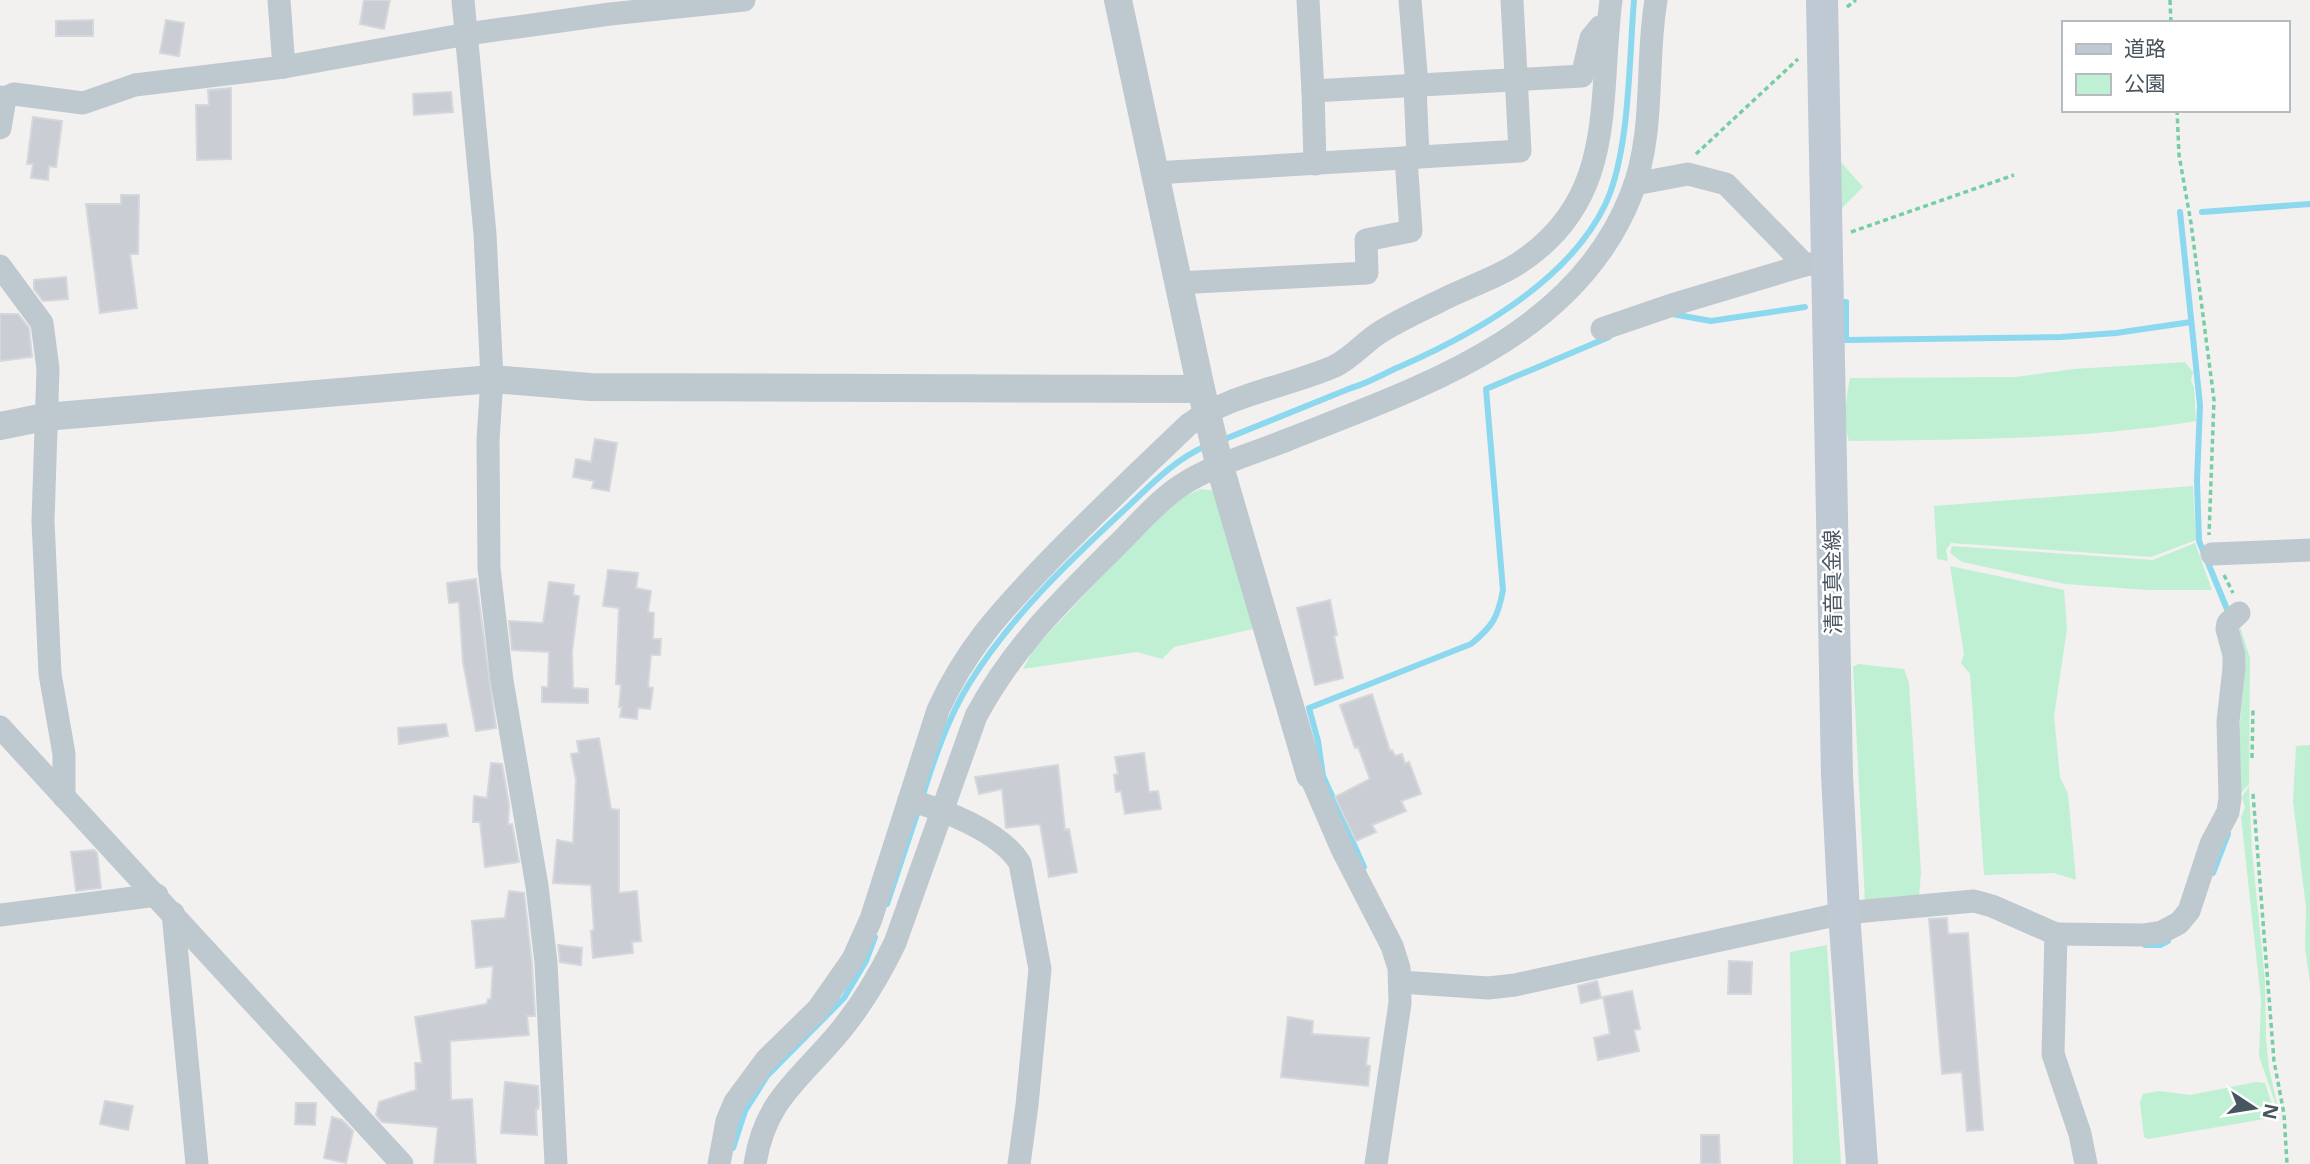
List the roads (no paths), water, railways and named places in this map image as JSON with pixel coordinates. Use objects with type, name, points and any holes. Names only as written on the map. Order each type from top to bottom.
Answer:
[{"type":"main road","name":"清音真金線","points":[[1822,0],[1819,254],[1837,775],[1862,1164]]},
{"type":"street","points":[[279,0],[284,67]]},
{"type":"street","points":[[463,0],[485,234],[492,379],[488,440],[489,568],[502,681],[537,886],[544,950],[556,1164]]},
{"type":"street","points":[[0,128],[2,97],[14,94],[83,103],[135,85],[284,67],[467,34],[610,14],[744,0]]},
{"type":"street","points":[[1118,0],[1218,460],[1310,775],[1342,849],[1392,946],[1401,982],[1376,1164]]},
{"type":"street","points":[[1308,0],[1315,164]]},
{"type":"street","points":[[1178,283],[1367,272],[1366,240],[1411,231],[1416,85],[1410,0]]},
{"type":"street","points":[[1155,173],[1520,151],[1512,0]]},
{"type":"street","points":[[0,426],[45,417],[492,379],[590,387],[1206,409],[1337,365],[1380,332],[1457,292],[1517,265],[1543,246],[1564,225],[1581,199],[1592,170],[1603,103],[1611,0]]},
{"type":"street","points":[[719,1164],[727,1121],[735,1102],[766,1059],[818,1009],[853,959],[923,804],[995,681],[1025,640],[1160,503],[1218,460],[1421,386],[1477,358],[1509,338],[1568,292],[1590,267],[1615,231],[1635,184],[1643,156],[1656,0]]},
{"type":"street","points":[[1313,90],[1581,76],[1591,38],[1600,27],[1608,26]]},
{"type":"street","points":[[1635,184],[1688,174],[1726,184],[1819,254]]},
{"type":"street","points":[[1602,329],[1819,254]]},
{"type":"street","points":[[0,266],[8,288],[42,323],[48,369],[43,521],[50,674],[64,754],[65,797]]},
{"type":"street","points":[[755,1164],[767,1119],[780,1099],[860,1005],[879,977],[895,943],[923,804],[938,710],[964,659],[1000,612],[1085,523],[1206,409]]},
{"type":"street","points":[[2212,554],[2310,550]]},
{"type":"street","points":[[1401,982],[1488,988],[1515,985],[1844,913],[1974,901],[1992,906],[2056,940],[2162,932],[2179,923],[2189,911],[2211,844],[2228,812],[2231,798],[2228,721],[2234,654],[2227,629],[2234,618]]},
{"type":"street","points":[[0,727],[402,1164]]},
{"type":"street","points":[[923,804],[995,838],[1012,851],[1020,863],[1040,970],[1027,1105],[1018,1164]]},
{"type":"street","points":[[0,915],[157,895]]},
{"type":"street","points":[[173,913],[197,1164]]},
{"type":"street","points":[[2056,940],[2053,1054],[2080,1134],[2086,1164]]},
{"type":"waterway","points":[[1220,441],[1369,381],[1458,339],[1516,302],[1568,258],[1589,233],[1613,184],[1624,133],[1634,0]]},
{"type":"waterway","points":[[2202,212],[2310,204]]},
{"type":"waterway","points":[[2180,212],[2200,405],[2197,481],[2199,541],[2229,614]]},
{"type":"waterway","points":[[1844,302],[1846,340],[2061,337],[2116,333],[2191,322]]},
{"type":"waterway","points":[[1672,314],[1711,321],[1805,307]]},
{"type":"waterway","points":[[1364,867],[1323,776],[1318,741],[1309,708],[1471,644],[1485,632],[1496,614],[1503,590],[1486,389],[1609,337]]},
{"type":"waterway","points":[[922,798],[954,711],[969,684],[1002,637],[1060,572],[1151,484],[1183,459],[1206,446]]},
{"type":"waterway","points":[[887,904],[919,808]]},
{"type":"waterway","points":[[2213,873],[2228,834]]},
{"type":"waterway","points":[[733,1148],[745,1111],[767,1076],[844,998],[866,961],[875,937]]},
{"type":"waterway","points":[[2145,945],[2160,945],[2168,941]]}]
